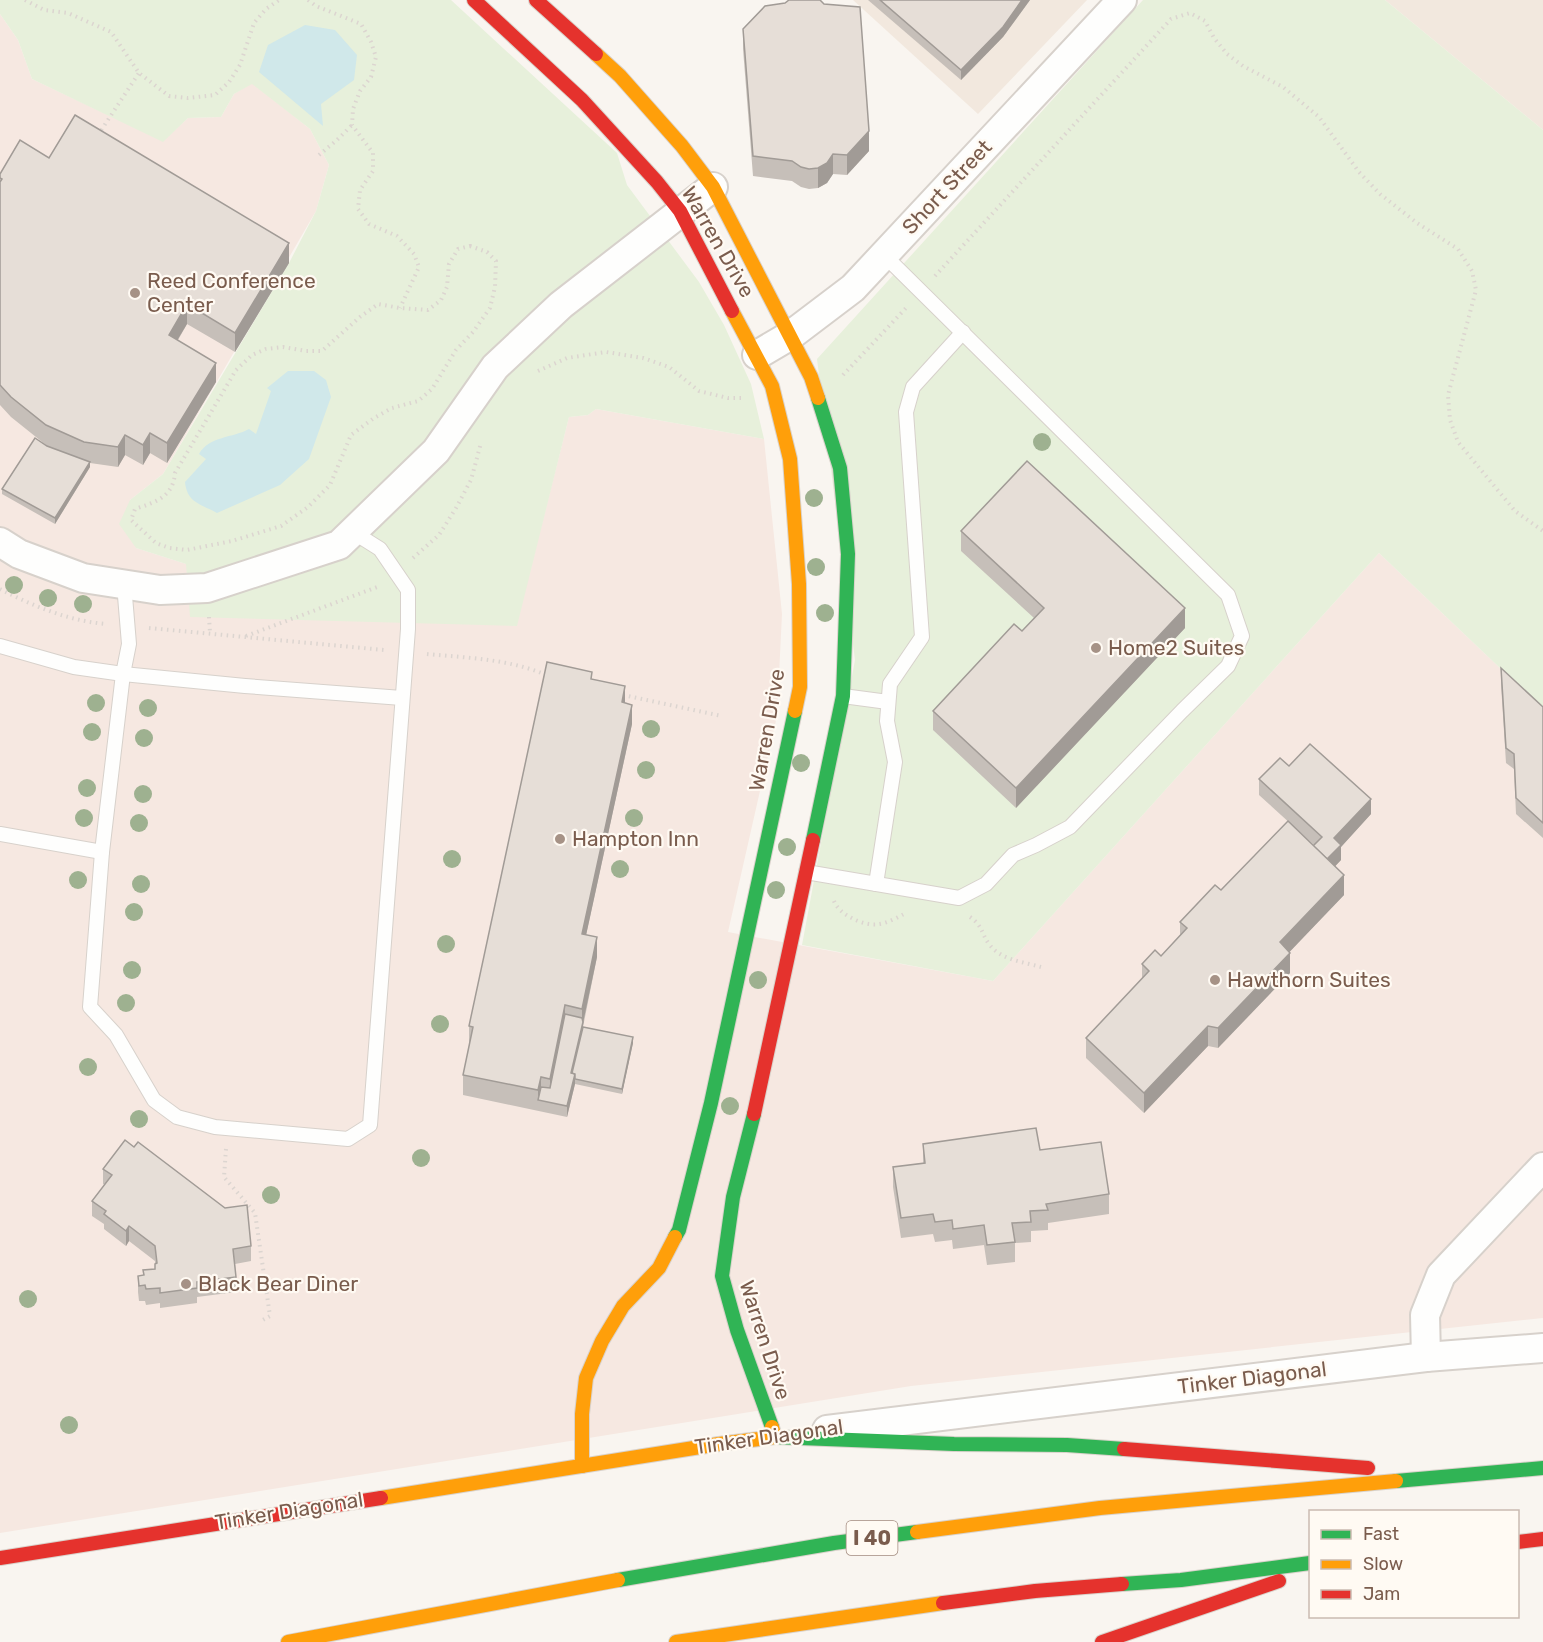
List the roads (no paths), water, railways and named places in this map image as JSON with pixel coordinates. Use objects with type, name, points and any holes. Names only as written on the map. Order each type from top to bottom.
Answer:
[{"type":"main road","name":"Warren Drive","points":[[474,0],[608,126],[663,188],[680,211],[772,386],[790,459],[799,584],[800,687],[711,1103],[679,1230],[659,1268],[623,1306],[602,1341],[586,1378],[582,1414],[582,1466]]},
{"type":"main road","name":"Warren Drive","points":[[536,0],[620,76],[682,146],[713,187],[811,376],[840,468],[848,554],[843,696],[759,1096],[733,1197],[722,1276],[737,1330],[775,1437]]},
{"type":"main road","name":"Tinker Diagonal","points":[[0,1558],[775,1437]]},
{"type":"main road","points":[[775,1437],[954,1444],[1067,1445],[1462,1476]]},
{"type":"main road","name":"I 40","points":[[288,1642],[585,1585],[834,1543],[1100,1508],[1543,1468]]},
{"type":"main road","points":[[1519,1542],[1543,1539]]},
{"type":"main road","points":[[676,1642],[860,1613],[1035,1591],[1181,1580],[1309,1563]]},
{"type":"main road","points":[[1102,1642],[1309,1571]]},
{"type":"street","name":"Short Street","points":[[757,355],[791,335],[853,288],[1122,0]]},
{"type":"street","points":[[0,542],[19,554],[83,578],[160,590],[207,588],[339,545],[436,452],[495,367],[561,305],[713,187]]},
{"type":"street","points":[[1426,1357],[1425,1315],[1442,1275],[1543,1167]]},
{"type":"street","name":"Tinker Diagonal","points":[[775,1437],[1426,1357],[1543,1348]]},
{"type":"lane","points":[[806,872],[959,898],[986,884],[1013,855],[1070,827],[1228,666],[1242,636],[1228,595],[885,255]]},
{"type":"lane","points":[[876,884],[895,762],[887,721],[890,684],[922,637],[906,412],[913,387],[963,332]]},
{"type":"lane","points":[[124,584],[129,644],[123,674],[102,852],[90,1007],[116,1035],[154,1100],[177,1117],[214,1127],[348,1139],[370,1125],[406,652],[408,590],[380,549],[353,531]]},
{"type":"lane","points":[[0,646],[74,667],[123,674],[402,698]]},
{"type":"lane","points":[[843,696],[888,702]]},
{"type":"lane","points":[[0,834],[102,852]]},
{"type":"water","points":[[305,25],[335,30],[357,55],[354,80],[321,104],[323,126],[259,72],[268,45]]},
{"type":"water","points":[[288,371],[314,371],[326,380],[331,397],[309,459],[280,485],[217,513],[196,502],[186,489],[185,482],[206,459],[199,454],[203,448],[222,438],[249,429],[256,434],[271,391],[267,388]]},
{"type":"place","name":"Reed Conference Center","points":[[135,293]]},
{"type":"place","name":"Home2 Suites","points":[[1096,648]]},
{"type":"place","name":"Hampton Inn","points":[[560,839]]},
{"type":"place","name":"Hawthorn Suites","points":[[1215,980]]},
{"type":"place","name":"Black Bear Diner","points":[[186,1284]]}]
